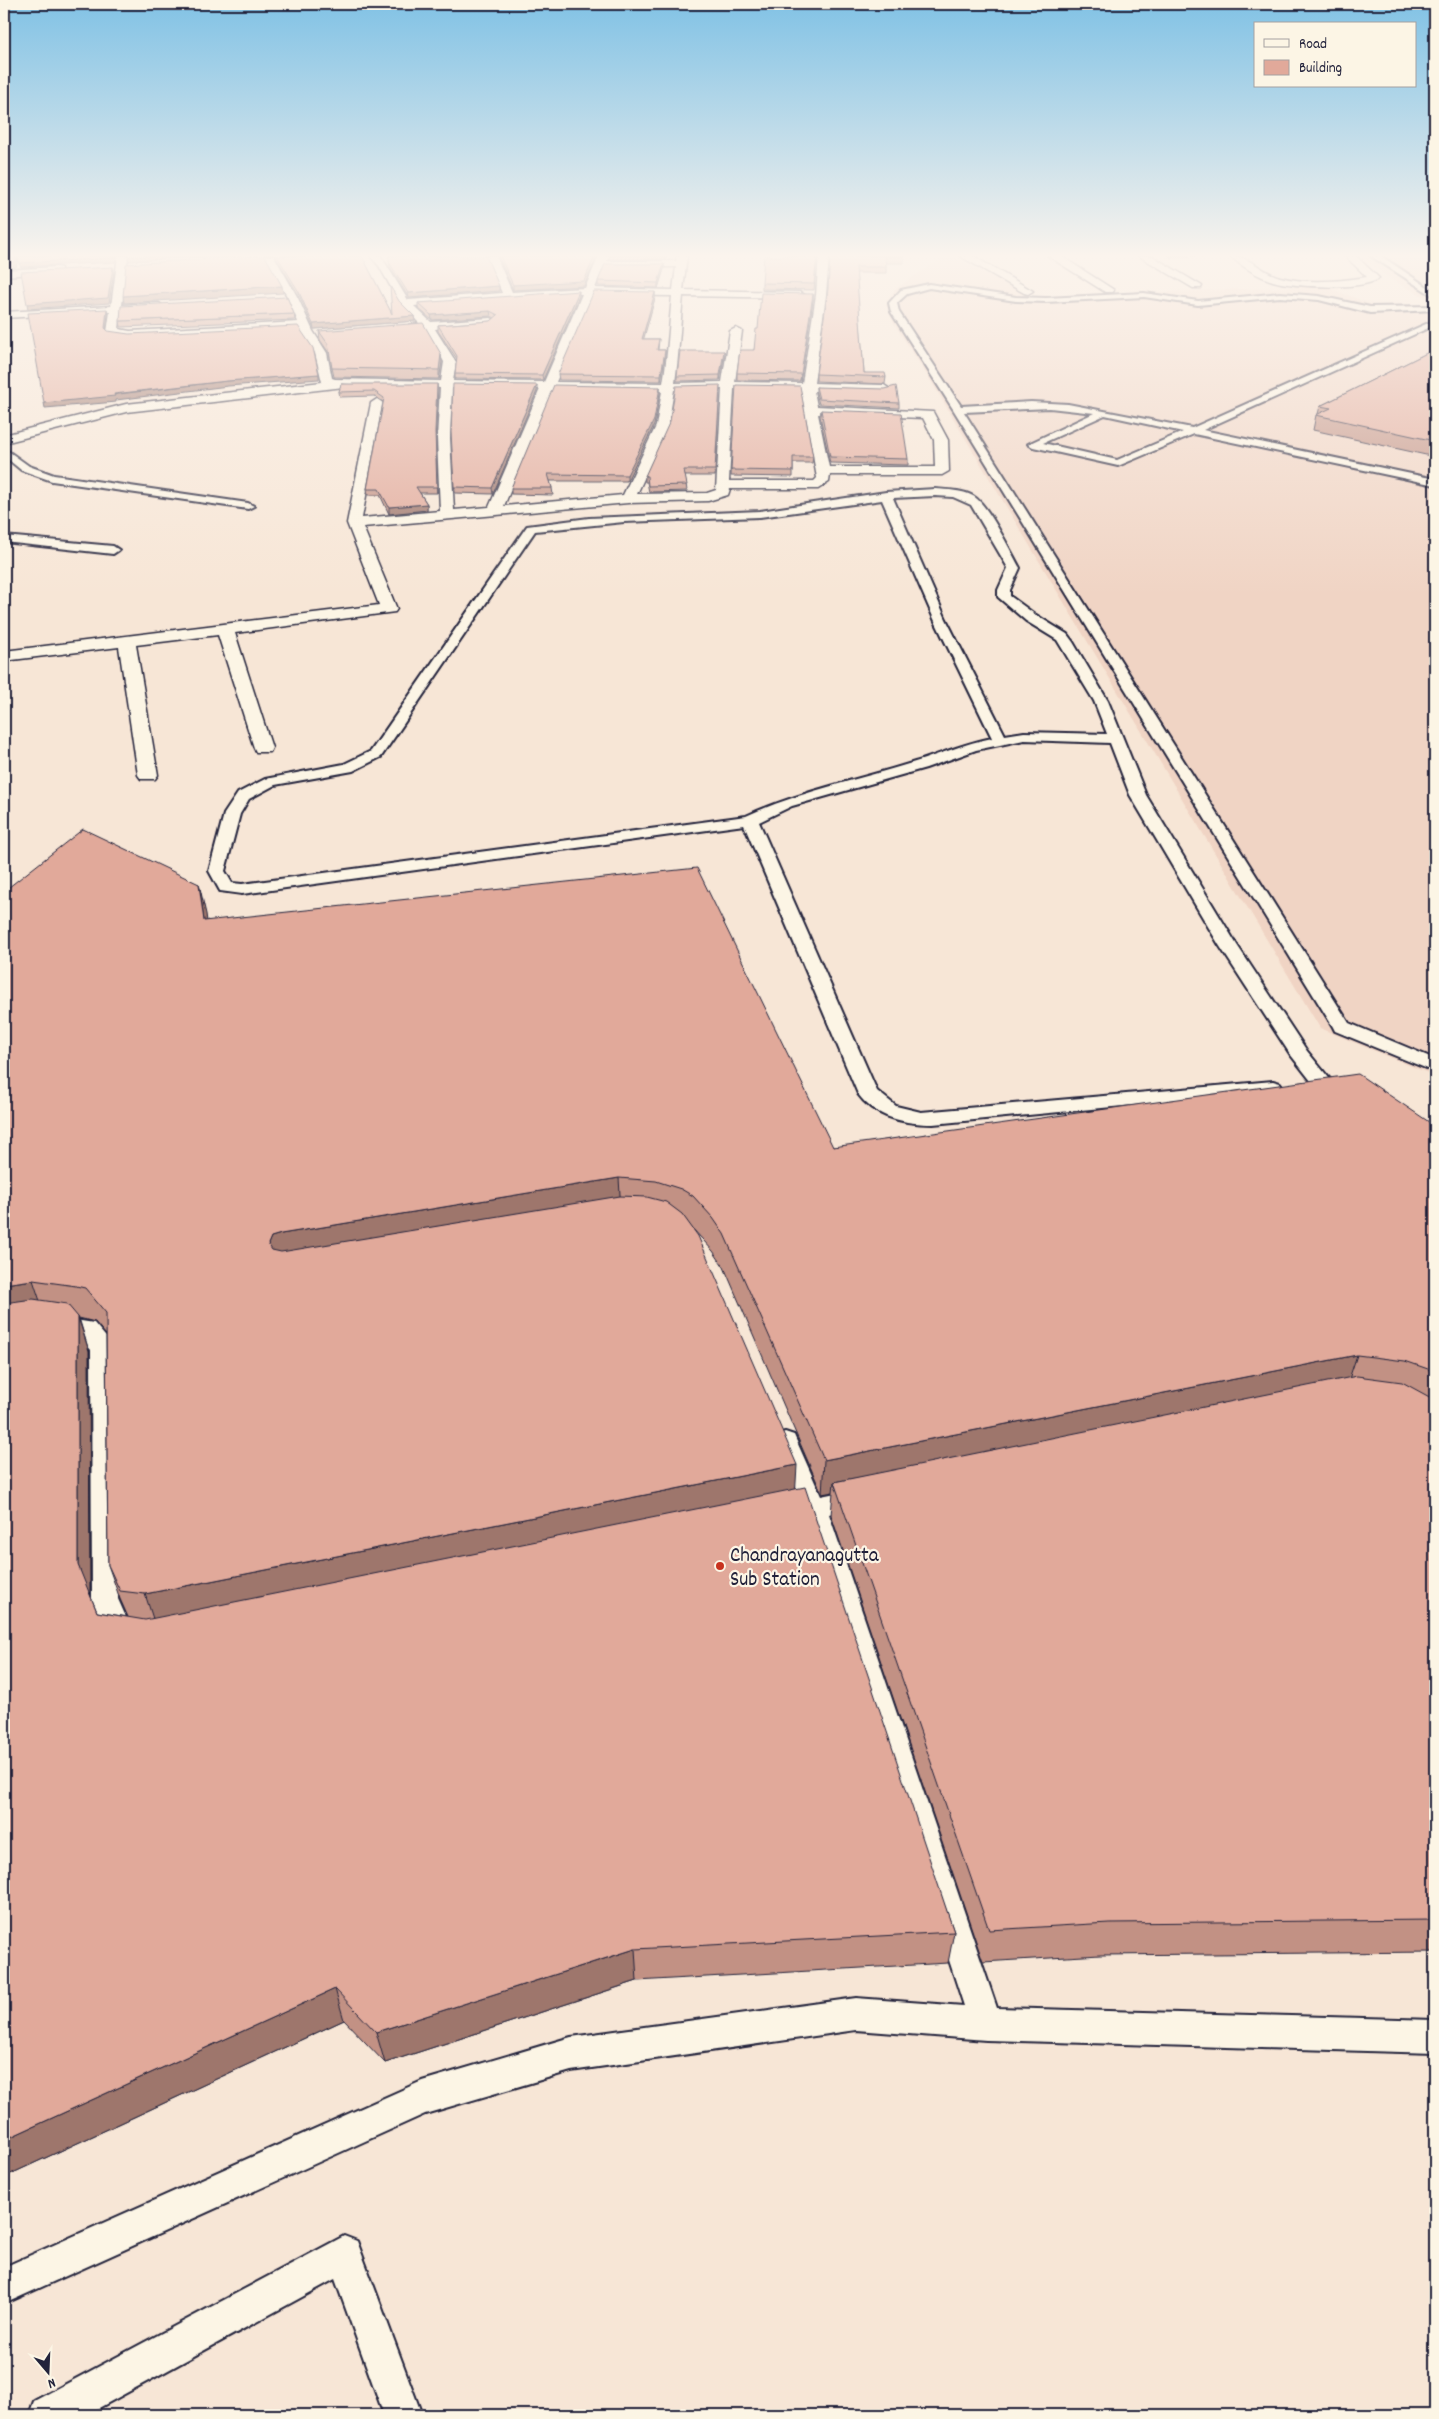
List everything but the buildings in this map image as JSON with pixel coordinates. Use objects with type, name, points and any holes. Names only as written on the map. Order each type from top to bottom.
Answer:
[{"type":"street","points":[[324,369],[326,380],[340,384]]},
{"type":"street","points":[[447,513],[444,460],[445,384],[448,369]]},
{"type":"street","points":[[495,509],[556,369]]},
{"type":"street","points":[[628,499],[662,426],[670,369]]},
{"type":"street","points":[[354,523],[447,513],[628,499],[716,496],[723,492],[730,369]]},
{"type":"street","points":[[722,486],[809,487],[822,482],[822,471],[807,387],[810,369]]},
{"type":"street","points":[[4,439],[126,408],[340,384],[667,387],[728,385],[884,389]]},
{"type":"street","points":[[4,656],[389,609],[354,523],[377,403]]},
{"type":"street","points":[[810,410],[923,414],[928,416],[941,440],[942,471],[822,471]]},
{"type":"street","points":[[225,629],[263,748]]},
{"type":"street","points":[[127,641],[148,775]]},
{"type":"lane","points":[[932,369],[1342,1027],[1435,1066]]},
{"type":"lane","points":[[1104,412],[1033,444],[1118,464],[1331,369]]},
{"type":"lane","points":[[958,409],[1044,404],[1079,406],[1435,482]]},
{"type":"lane","points":[[4,451],[25,468],[47,476],[248,506]]},
{"type":"lane","points":[[1116,739],[1024,736],[972,746],[921,765],[787,803],[750,820],[242,889],[226,886],[217,871],[235,808],[245,794],[255,787],[278,780],[348,768],[376,754],[531,528],[569,522],[775,512],[886,495],[952,495],[970,499],[979,506],[1014,568],[1004,590],[1004,597],[1018,610],[1062,636],[1101,701],[1116,739],[1138,795],[1228,945],[1300,1054],[1322,1082],[1357,1099]]},
{"type":"lane","points":[[886,495],[914,566],[959,661],[1000,740]]},
{"type":"lane","points":[[4,539],[113,550]]},
{"type":"lane","points":[[750,820],[868,1094],[892,1114],[924,1119],[1322,1082]]},
{"type":"lane","points":[[4,1329],[44,1323],[86,1329],[103,1348],[105,1598],[120,1636],[147,1640]]},
{"type":"lane","points":[[776,1419],[814,1508],[986,2024]]},
{"type":"lane","points":[[765,1517],[881,1494]]},
{"type":"lane","points":[[4,2286],[422,2098],[571,2054],[856,2014],[986,2024],[1435,2037]]},
{"type":"lane","points":[[48,2415],[344,2254],[404,2415]]},
{"type":"shaded area","points":[[923,369],[1435,369],[1435,1076],[1320,1028]]},
{"type":"place","name":"Chandrayanagutta Sub Station","points":[[720,1566]]}]
